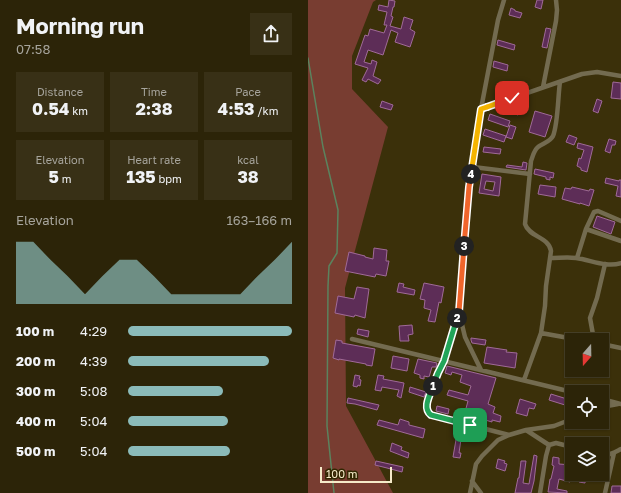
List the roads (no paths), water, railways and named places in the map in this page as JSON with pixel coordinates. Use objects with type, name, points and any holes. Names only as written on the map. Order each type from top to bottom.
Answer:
[{"type":"street","points":[[504,0],[498,20],[481,109],[469,187],[459,312],[444,361],[434,382],[426,408],[431,415],[509,435]]},
{"type":"street","points":[[543,88],[556,21],[556,0]]},
{"type":"street","points":[[481,109],[590,72],[621,76]]},
{"type":"street","points":[[524,380],[541,333],[551,251],[548,243],[529,231],[525,224],[531,161],[538,146],[545,143],[552,137],[555,129],[560,82]]},
{"type":"street","points":[[472,167],[530,174]]},
{"type":"street","points":[[577,258],[586,229],[594,212],[596,211],[621,221]]},
{"type":"street","points":[[586,229],[621,241]]},
{"type":"street","points":[[550,258],[577,258],[614,265],[621,263]]},
{"type":"street","points":[[593,333],[590,318],[597,298],[605,264]]},
{"type":"street","points":[[459,312],[466,337],[481,370]]},
{"type":"street","points":[[541,333],[565,337]]},
{"type":"street","points":[[352,339],[565,390]]},
{"type":"street","points":[[609,345],[621,348]]},
{"type":"street","points":[[609,401],[621,404]]},
{"type":"street","points":[[609,406],[621,404]]},
{"type":"street","points":[[470,493],[476,464],[498,440],[526,430],[554,426],[565,422]]},
{"type":"street","points":[[526,430],[549,445],[556,443],[565,445]]},
{"type":"street","points":[[540,493],[549,445]]},
{"type":"street","points":[[609,454],[621,449]]},
{"type":"street","points":[[605,493],[614,453]]},
{"type":"street","points":[[472,481],[481,493]]},
{"type":"waterway","points":[[308,58],[323,147],[338,210],[337,253],[329,266],[328,286],[327,426],[334,493]]}]
